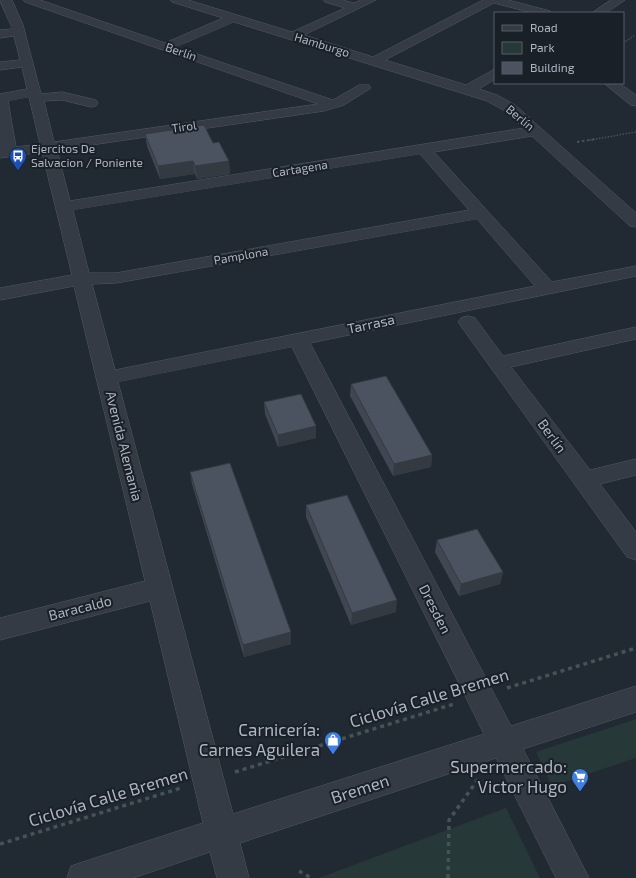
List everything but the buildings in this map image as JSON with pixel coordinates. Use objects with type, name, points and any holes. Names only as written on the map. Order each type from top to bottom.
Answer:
[{"type":"street","name":"Berlín","points":[[29,0],[333,104]]},
{"type":"street","name":"Hamburgo","points":[[176,0],[468,90]]},
{"type":"street","points":[[329,0],[355,7]]},
{"type":"street","points":[[292,36],[370,0]]},
{"type":"street","points":[[374,61],[491,0]]},
{"type":"street","points":[[495,0],[542,12]]},
{"type":"street","points":[[601,12],[616,6]]},
{"type":"street","name":"Avenida Alemania","points":[[13,16],[27,63],[64,207],[233,878]]},
{"type":"street","points":[[164,47],[234,18]]},
{"type":"street","points":[[0,66],[27,63]]},
{"type":"street","points":[[468,90],[494,74]]},
{"type":"street","points":[[611,84],[636,102]]},
{"type":"street","name":"Tirol","points":[[4,154],[333,104],[364,88]]},
{"type":"street","name":"Berlín","points":[[468,90],[500,102],[536,131],[636,222]]},
{"type":"street","points":[[4,154],[1,99],[10,95],[62,96],[91,103]]},
{"type":"street","name":"Cartagena","points":[[64,207],[536,131]]},
{"type":"street","points":[[424,149],[548,289]]},
{"type":"street","name":"Pamplona","points":[[0,294],[82,279],[116,278],[481,213]]},
{"type":"street","name":"Tarrasa","points":[[107,378],[636,271]]},
{"type":"street","name":"Berlín","points":[[468,322],[636,550]]},
{"type":"street","points":[[499,363],[636,333]]},
{"type":"street","name":"Dresden","points":[[298,339],[572,878]]},
{"type":"street","points":[[585,480],[636,467]]},
{"type":"street","name":"Baracaldo","points":[[0,629],[160,588]]},
{"type":"street","name":"Bremen","points":[[83,878],[636,699]]},
{"type":"path","points":[[624,42],[634,36]]},
{"type":"path","points":[[553,146],[636,132]]},
{"type":"path","name":"Ciclovía Calle Bremen","points":[[0,844],[636,648]]},
{"type":"path","points":[[448,878],[449,820],[504,742]]},
{"type":"path","points":[[299,871],[311,878]]},
{"type":"green space","points":[[636,719],[636,758],[552,786],[536,752]]},
{"type":"green space","points":[[506,808],[540,878],[319,878]]},
{"type":"place","name":"Ejercitos De Salvacion / Poniente","points":[[18,171]]},
{"type":"place","name":"Carnicería: Carnes Aguilera","points":[[333,755]]},
{"type":"place","name":"Supermercado: Victor Hugo","points":[[580,792]]}]
